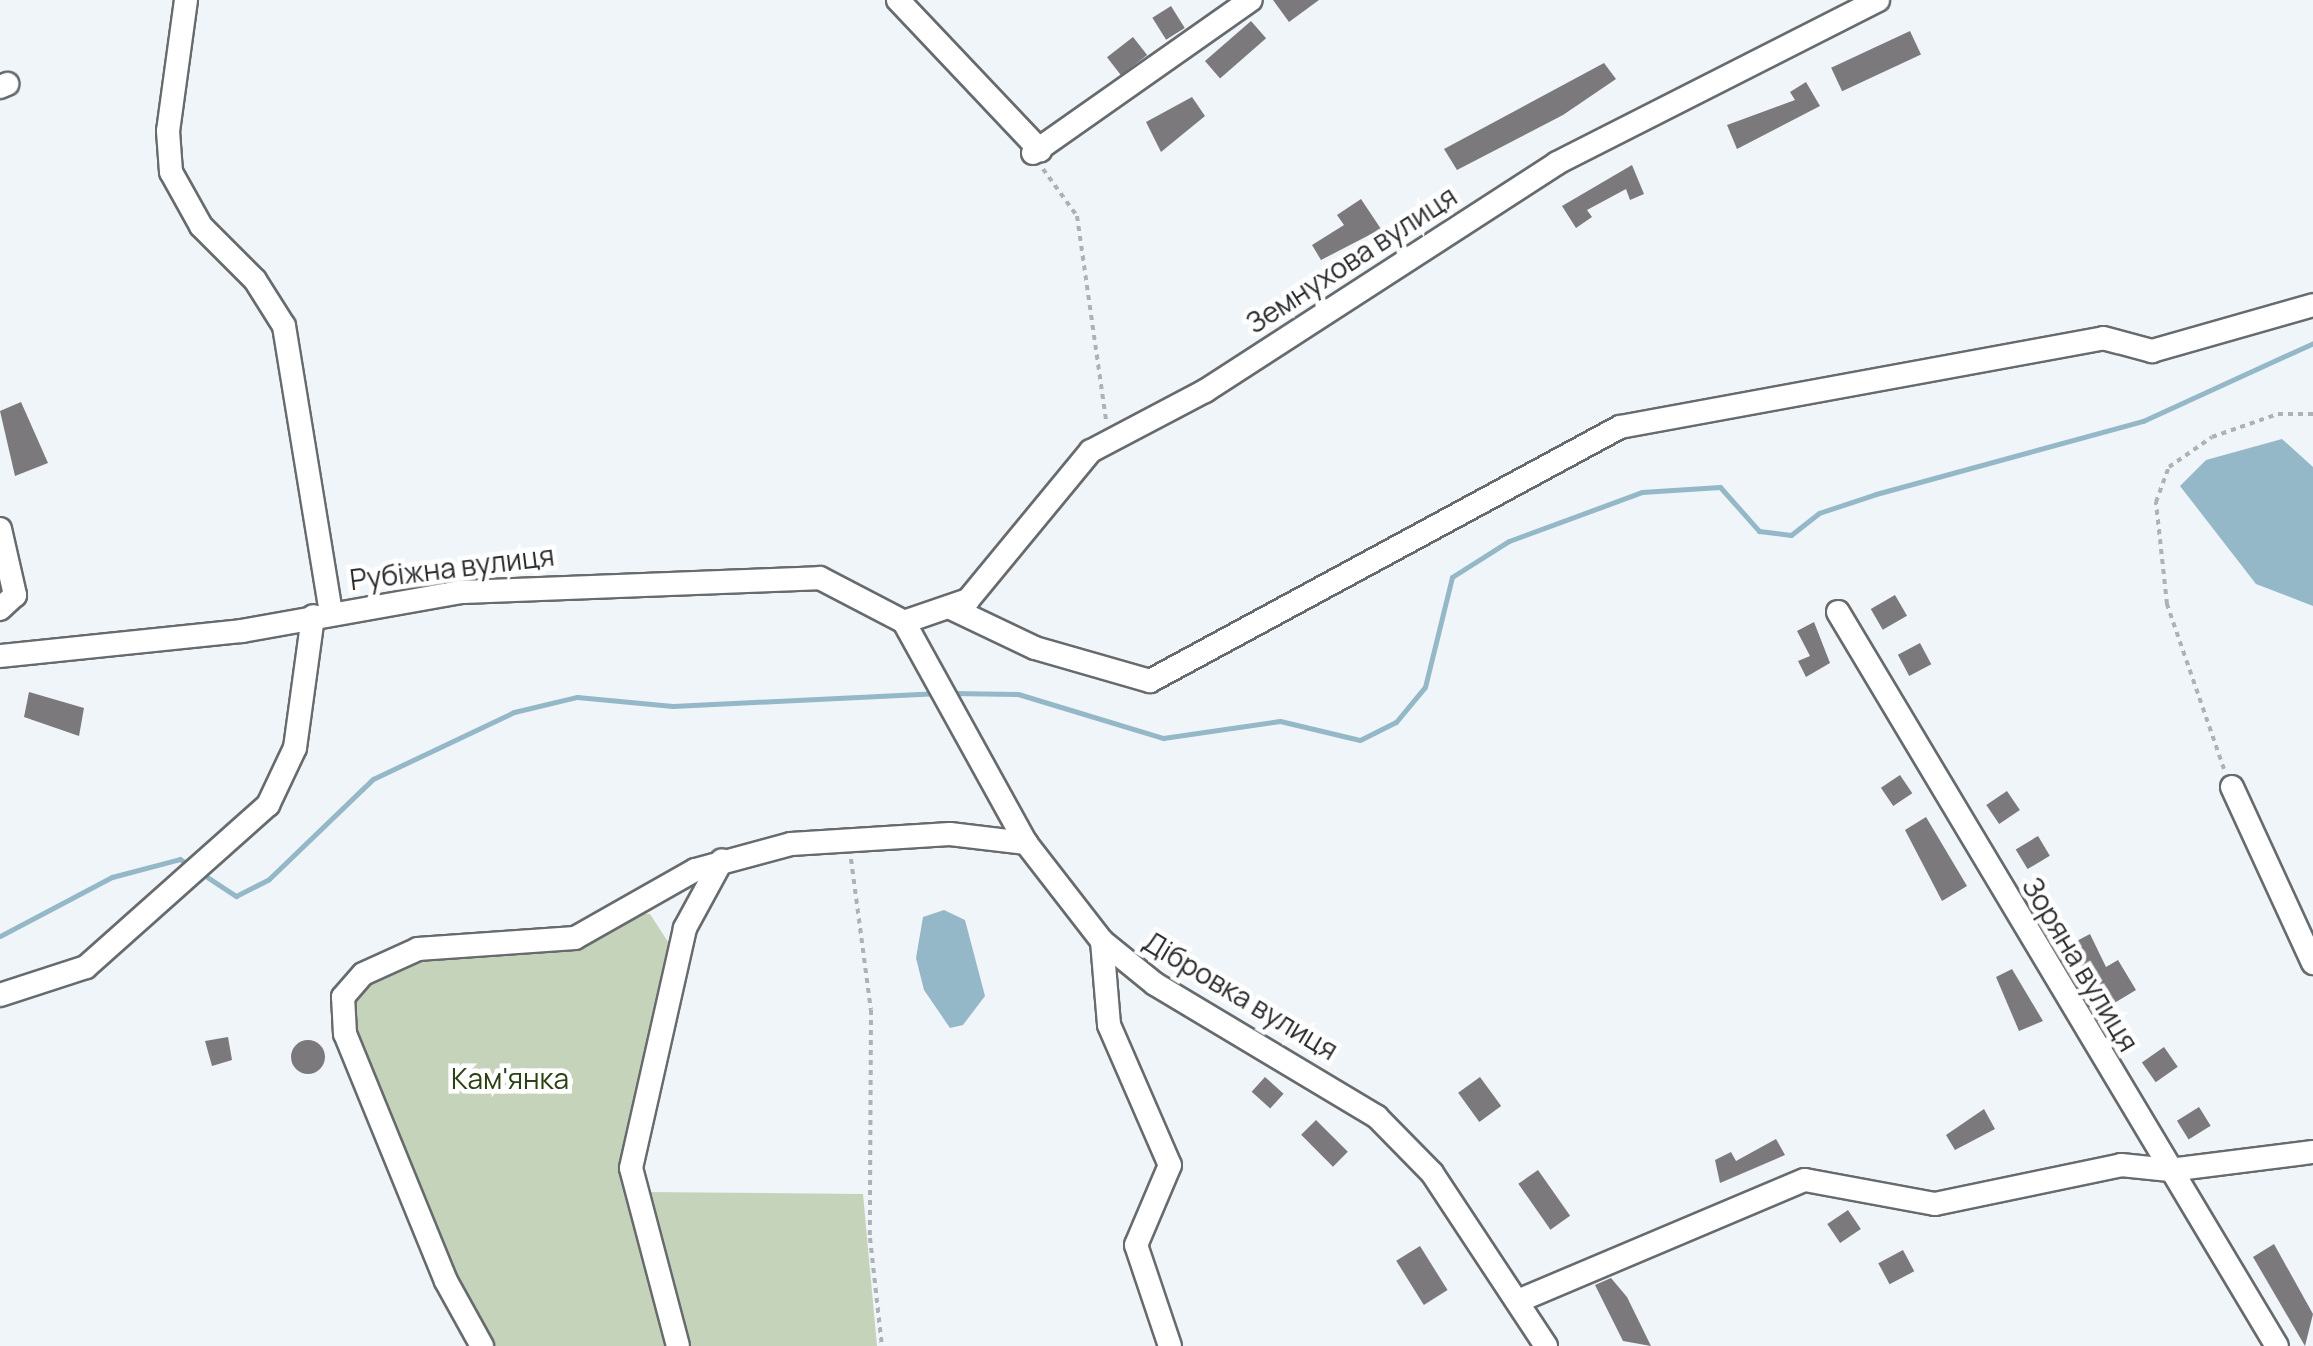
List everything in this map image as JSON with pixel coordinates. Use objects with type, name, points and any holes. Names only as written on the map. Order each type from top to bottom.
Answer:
[{"type":"street","points":[[0,995],[86,966],[208,863],[282,782],[309,686],[322,615],[284,326],[255,280],[201,226],[171,172],[168,131],[186,0]]},
{"type":"street","points":[[898,0],[1041,147],[1251,0]]},
{"type":"street","name":"Земнухова вулиця","points":[[904,622],[951,608],[993,575],[1101,445],[1205,391],[1557,163],[1878,0]]},
{"type":"street","points":[[951,608],[1035,648],[1150,680],[1620,427],[2103,338],[2152,351],[2313,304]]},
{"type":"street","points":[[0,528],[15,595],[0,609]]},
{"type":"street","name":"Рубіжна вулиця","points":[[0,656],[322,615],[461,592],[774,573],[820,578],[904,622]]},
{"type":"street","name":"Зоряна вулиця","points":[[1838,612],[2277,1346]]},
{"type":"street","name":"Дібровка вулиця","points":[[904,622],[954,705],[1026,843],[1102,942],[1155,984],[1377,1117],[1432,1173],[1546,1346]]},
{"type":"street","points":[[2232,787],[2313,963]]},
{"type":"street","points":[[482,1346],[446,1281],[345,1034],[343,997],[375,966],[418,949],[575,938],[722,860],[850,839],[950,834],[1026,843]]},
{"type":"street","points":[[678,1346],[631,1168],[685,928],[722,860]]},
{"type":"street","points":[[1102,942],[1110,1026],[1170,1165],[1136,1245],[1170,1346]]},
{"type":"street","points":[[1518,1302],[1805,1180],[1935,1204],[2121,1166],[2170,1170],[2313,1152]]},
{"type":"path","points":[[1041,147],[1077,216],[1108,415],[1101,445]]},
{"type":"path","points":[[2232,787],[2166,604],[2156,502],[2169,467],[2212,437],[2278,414],[2313,414]]},
{"type":"path","points":[[850,839],[871,1010],[870,1238],[882,1346]]},
{"type":"green space","name":"Кам'янка","points":[[638,913],[650,914],[670,945],[628,1141],[643,1192],[863,1194],[877,1346],[487,1346],[355,1050],[350,999],[399,962],[505,947]]},
{"type":"water","points":[[2282,439],[2313,467],[2313,606],[2256,584],[2180,486],[2206,460]]},
{"type":"water","points":[[944,910],[965,920],[985,996],[963,1025],[950,1028],[924,990],[916,958],[923,917]]},
{"type":"building","points":[[1273,0],[1319,0],[1289,22]]},
{"type":"building","points":[[1171,6],[1185,28],[1166,40],[1152,18]]},
{"type":"building","points":[[1251,21],[1266,38],[1220,78],[1205,61]]},
{"type":"building","points":[[1910,31],[1921,55],[1842,91],[1831,68]]},
{"type":"building","points":[[1133,37],[1147,55],[1121,75],[1107,57]]},
{"type":"building","points":[[1604,63],[1616,79],[1563,115],[1457,170],[1444,149]]},
{"type":"building","points":[[1806,82],[1820,106],[1737,149],[1727,125],[1795,100],[1790,92]]},
{"type":"building","points":[[1192,97],[1205,116],[1161,152],[1146,122]]},
{"type":"building","points":[[1632,165],[1644,194],[1630,200],[1626,189],[1587,210],[1592,217],[1576,228],[1562,206]]},
{"type":"building","points":[[1361,199],[1381,229],[1321,260],[1312,245],[1344,225],[1337,215]]},
{"type":"building","points":[[21,402],[48,463],[15,476],[0,411]]},
{"type":"building","points":[[1895,595],[1907,616],[1883,630],[1871,609]]},
{"type":"building","points":[[1814,622],[1830,663],[1806,677],[1798,661],[1810,656],[1797,631]]},
{"type":"building","points":[[1920,643],[1931,664],[1909,676],[1898,655]]},
{"type":"building","points":[[29,692],[84,708],[79,736],[24,717]]},
{"type":"building","points":[[1900,775],[1912,793],[1893,806],[1881,788]]},
{"type":"building","points":[[2007,791],[2020,810],[1999,824],[1986,805]]},
{"type":"building","points":[[1926,817],[1967,886],[1942,901],[1905,830]]},
{"type":"building","points":[[2038,836],[2050,856],[2028,869],[2016,849]]},
{"type":"building","points":[[2090,934],[2106,967],[2118,960],[2136,990],[2096,1014],[2071,944]]},
{"type":"building","points":[[2012,969],[2043,1021],[2019,1031],[1996,977]]},
{"type":"building","points":[[228,1037],[232,1060],[212,1066],[205,1041]]},
{"type":"building","points":[[308,1040],[320,1045],[325,1057],[320,1069],[308,1074],[296,1069],[291,1057],[296,1045]]},
{"type":"building","points":[[2164,1047],[2178,1067],[2156,1082],[2142,1062]]},
{"type":"building","points":[[1265,1077],[1284,1094],[1270,1109],[1252,1092]]},
{"type":"building","points":[[1480,1077],[1501,1106],[1479,1122],[1458,1093]]},
{"type":"building","points":[[2199,1107],[2211,1126],[2189,1139],[2177,1121]]},
{"type":"building","points":[[1984,1109],[1995,1129],[1955,1150],[1946,1135]]},
{"type":"building","points":[[1316,1120],[1348,1152],[1333,1167],[1301,1135]]},
{"type":"building","points":[[1776,1139],[1785,1155],[1720,1183],[1715,1160],[1731,1152],[1736,1161]]},
{"type":"building","points":[[1538,1170],[1570,1216],[1550,1230],[1518,1184]]},
{"type":"building","points":[[1848,1210],[1861,1229],[1840,1243],[1827,1224]]},
{"type":"building","points":[[2274,1244],[2313,1314],[2305,1346],[2253,1257]]},
{"type":"building","points":[[1420,1246],[1448,1290],[1424,1305],[1396,1261]]},
{"type":"building","points":[[1903,1250],[1914,1271],[1890,1284],[1878,1263]]},
{"type":"building","points":[[1611,1278],[1627,1297],[1651,1346],[1623,1341],[1595,1285]]},
{"type":"waterway","points":[[951,693],[1018,694],[1163,738],[1280,721],[1360,740],[1396,722],[1425,687],[1452,577],[1509,541],[1642,492],[1720,487],[1759,531],[1791,535],[1819,513],[1876,494],[2143,421],[2313,343]]},
{"type":"waterway","points":[[201,873],[236,896],[269,879],[373,779],[514,712],[577,697],[673,706],[935,693]]},
{"type":"waterway","points":[[0,936],[112,877],[180,859],[192,867]]}]
